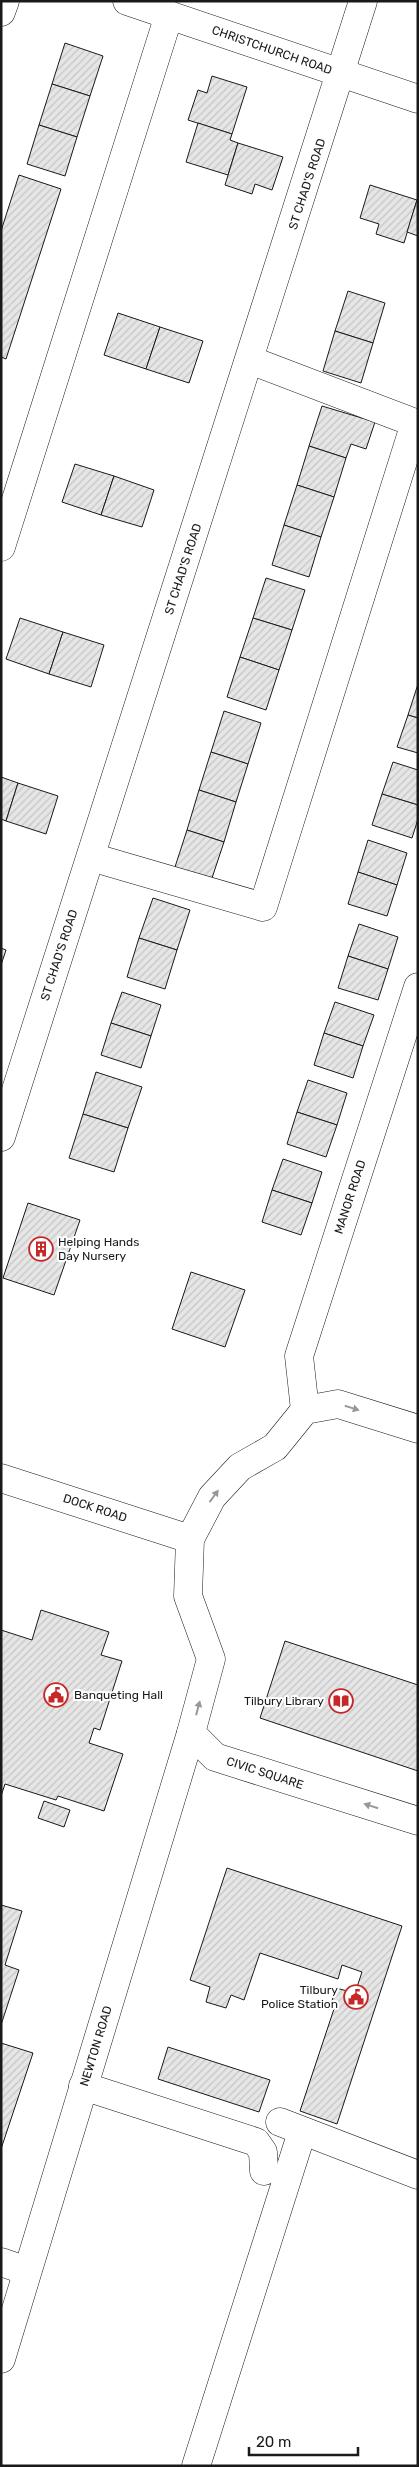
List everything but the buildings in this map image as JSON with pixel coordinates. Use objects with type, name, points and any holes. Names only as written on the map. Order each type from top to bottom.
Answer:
[{"type":"street","points":[[1,12],[5,1]]},
{"type":"street","name":"CHRISTCHURCH ROAD","points":[[127,1],[418,99]]},
{"type":"street","name":"ST CHAD'S ROAD","points":[[1,1137],[342,74],[363,1]]},
{"type":"street","points":[[1,547],[169,15]]},
{"type":"street","points":[[91,857],[263,906],[415,423],[250,360]]},
{"type":"street","name":"MANOR ROAD","points":[[304,1410],[299,1356],[418,987]]},
{"type":"street","points":[[191,1734],[211,1659],[188,1596],[190,1538],[212,1496],[240,1466],[274,1446],[304,1410],[338,1404],[418,1429]]},
{"type":"street","name":"DOCK ROAD","points":[[1,1478],[190,1538]]},
{"type":"street","name":"CIVIC SQUARE","points":[[191,1734],[215,1757],[418,1821]]},
{"type":"street","name":"NEWTON ROAD","points":[[1,2359],[191,1734]]},
{"type":"street","points":[[84,2086],[256,2142],[263,2152],[264,2171]]},
{"type":"street","points":[[196,2466],[291,2127],[418,2175]]},
{"type":"street","points":[[1,2262],[27,2271]]},
{"type":"place","name":"Helping Hands Day Nursery","points":[[41,1249]]},
{"type":"place","name":"Banqueting Hall","points":[[56,1695]]},
{"type":"place","name":"Tilbury Library","points":[[341,1701]]},
{"type":"place","name":"Tilbury Police Station","points":[[356,1997]]}]
